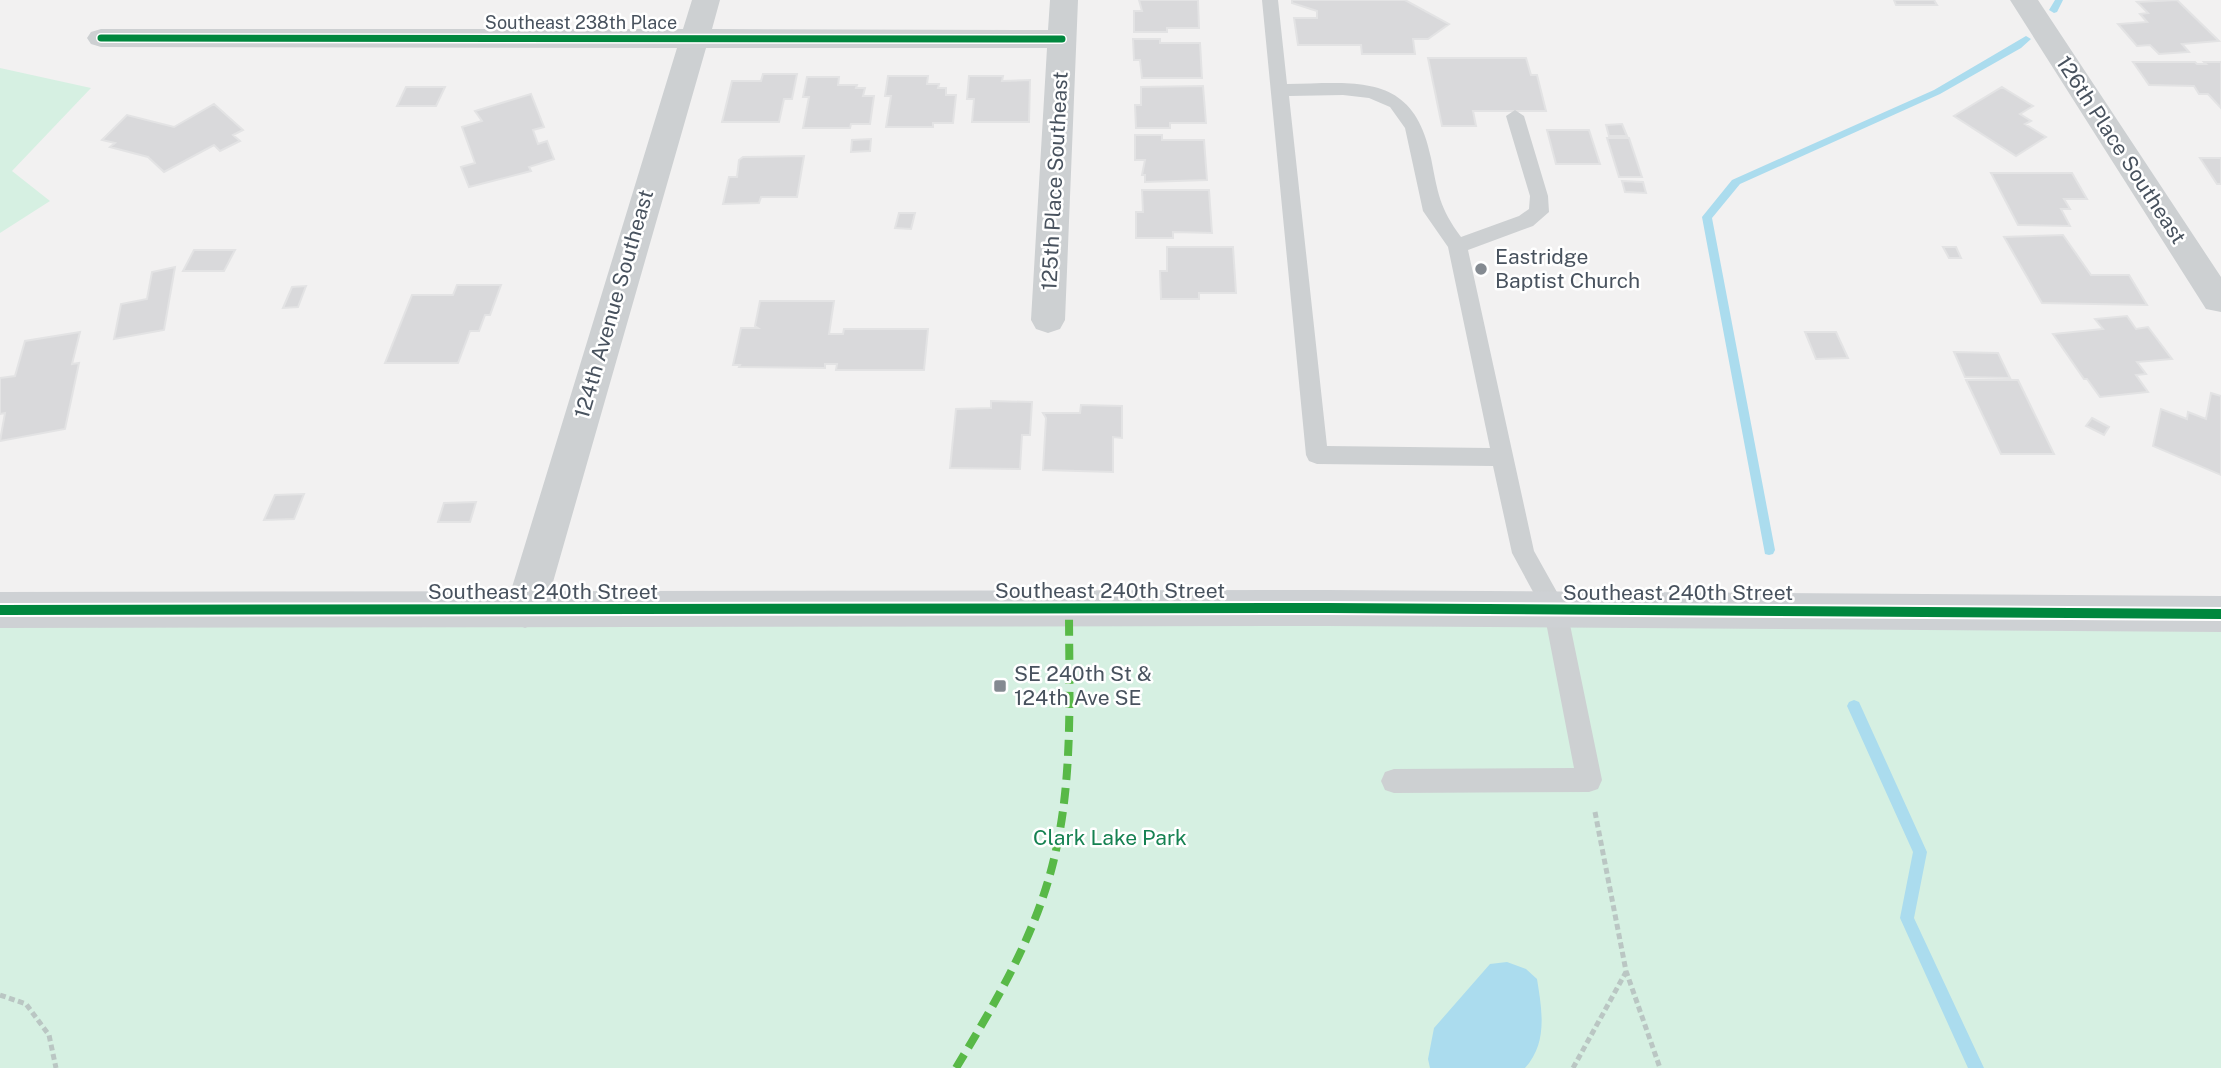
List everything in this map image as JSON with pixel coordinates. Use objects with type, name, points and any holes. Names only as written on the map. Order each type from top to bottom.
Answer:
[{"type":"main road","name":"Southeast 240th Street","points":[[0,610],[1555,610],[2221,614]]},
{"type":"street","name":"124th Avenue Southeast","points":[[525,610],[692,39],[706,0]]},
{"type":"street","name":"125th Place Southeast","points":[[1048,320],[1064,0]]},
{"type":"street","name":"126th Place Southeast","points":[[2024,0],[2218,300]]},
{"type":"street","name":"Southeast 238th Place","points":[[101,38],[1062,39]]},
{"type":"lane","points":[[1270,0],[1317,455],[1503,457]]},
{"type":"lane","points":[[1279,90],[1352,90],[1382,95],[1401,105],[1412,119],[1434,211],[1457,246],[1523,552],[1555,610],[1589,780],[1394,781]]},
{"type":"lane","points":[[1457,246],[1526,221],[1539,212],[1539,196],[1515,116]]},
{"type":"path","points":[[1589,780],[1626,971],[1660,1068]]},
{"type":"path","points":[[1573,1068],[1626,971]]},
{"type":"path","points":[[0,995],[26,1004],[49,1035],[55,1068]]},
{"type":"green space","points":[[0,68],[91,88],[12,171],[50,201],[0,233]]},
{"type":"green space","name":"Clark Lake Park","points":[[0,610],[2221,614],[2221,1068],[0,1068]]},
{"type":"water","points":[[1507,962],[1526,969],[1537,979],[1542,1026],[1537,1048],[1525,1068],[1430,1068],[1428,1059],[1434,1028],[1490,964]]},
{"type":"building","points":[[1139,0],[1198,0],[1199,28],[1134,32],[1134,11],[1142,11]]},
{"type":"building","points":[[1292,0],[1405,0],[1449,24],[1428,39],[1413,39],[1415,54],[1362,54],[1361,45],[1298,45],[1294,18],[1317,18],[1317,11],[1292,3]]},
{"type":"building","points":[[1894,0],[1934,0],[1937,5],[1896,5]]},
{"type":"building","points":[[2177,0],[2219,41],[2182,44],[2189,52],[2159,54],[2150,45],[2137,46],[2118,24],[2147,22],[2140,14],[2148,13],[2137,2]]},
{"type":"building","points":[[1133,39],[1160,39],[1160,43],[1200,43],[1202,78],[1142,78],[1140,60],[1134,60]]},
{"type":"building","points":[[1428,58],[1526,58],[1531,75],[1537,75],[1546,111],[1473,111],[1476,126],[1442,126]]},
{"type":"building","points":[[2133,62],[2221,62],[2221,108],[2208,94],[2199,94],[2194,86],[2149,85]]},
{"type":"building","points":[[763,74],[797,74],[792,99],[784,99],[779,122],[722,122],[732,81],[761,81]]},
{"type":"building","points":[[888,76],[928,76],[927,84],[939,84],[938,88],[946,88],[946,95],[956,95],[953,123],[933,123],[933,127],[886,127],[891,96],[885,96]]},
{"type":"building","points":[[969,76],[1003,76],[1002,81],[1030,80],[1029,122],[972,122],[974,99],[967,99]]},
{"type":"building","points":[[807,77],[839,77],[838,85],[865,88],[863,96],[874,96],[870,124],[851,124],[850,128],[803,128],[809,97],[803,97]]},
{"type":"building","points":[[1203,86],[1206,123],[1170,123],[1170,128],[1136,128],[1135,105],[1141,105],[1141,87]]},
{"type":"building","points":[[406,87],[445,87],[436,106],[397,106]]},
{"type":"building","points":[[2002,87],[2033,106],[2020,114],[2031,121],[2025,124],[2046,137],[2016,156],[1954,116]]},
{"type":"building","points":[[531,94],[544,127],[533,130],[538,144],[547,141],[554,159],[529,167],[531,171],[469,187],[461,167],[475,163],[462,127],[482,121],[475,111]]},
{"type":"building","points":[[214,104],[243,130],[233,135],[240,141],[220,151],[214,145],[164,172],[148,157],[110,147],[115,143],[102,140],[127,115],[174,127]]},
{"type":"building","points":[[1622,124],[1627,136],[1609,136],[1606,125]]},
{"type":"building","points":[[1547,130],[1589,130],[1600,164],[1556,164]]},
{"type":"building","points":[[1135,135],[1162,135],[1162,140],[1204,140],[1207,180],[1145,182],[1145,175],[1142,175],[1145,160],[1135,160]]},
{"type":"building","points":[[1607,138],[1629,138],[1642,177],[1619,177]]},
{"type":"building","points":[[871,139],[870,151],[851,152],[852,140]]},
{"type":"building","points":[[804,156],[797,197],[761,197],[759,203],[723,204],[729,177],[737,177],[739,160],[743,157]]},
{"type":"building","points":[[2200,158],[2221,158],[2221,184],[2217,184]]},
{"type":"building","points":[[1991,173],[2072,173],[2087,199],[2064,199],[2070,209],[2061,209],[2070,226],[2018,225]]},
{"type":"building","points":[[1622,181],[1643,182],[1646,193],[1625,192]]},
{"type":"building","points":[[1142,190],[1209,190],[1212,233],[1173,232],[1173,238],[1136,238],[1136,212],[1143,212]]},
{"type":"building","points":[[899,213],[915,213],[911,229],[895,228]]},
{"type":"building","points":[[2063,235],[2091,275],[2129,275],[2147,305],[2042,303],[2004,237]]},
{"type":"building","points":[[1167,247],[1233,247],[1236,293],[1199,293],[1199,299],[1161,299],[1160,271],[1167,271]]},
{"type":"building","points":[[1943,247],[1956,247],[1961,258],[1949,258]]},
{"type":"building","points":[[194,250],[235,250],[224,271],[183,271]]},
{"type":"building","points":[[175,267],[164,330],[114,339],[121,304],[147,299],[152,272]]},
{"type":"building","points":[[457,285],[501,285],[490,315],[485,315],[479,331],[470,331],[458,363],[385,363],[412,295],[453,295]]},
{"type":"building","points":[[306,286],[298,307],[283,308],[292,287]]},
{"type":"building","points":[[760,301],[834,301],[829,334],[843,334],[844,329],[928,329],[924,370],[836,370],[837,364],[825,364],[825,368],[733,365],[741,328],[758,328],[755,326]]},
{"type":"building","points":[[2127,316],[2136,329],[2148,327],[2172,359],[2137,362],[2146,374],[2136,375],[2148,392],[2100,397],[2053,334],[2103,329],[2095,319]]},
{"type":"building","points":[[80,332],[72,364],[79,363],[65,429],[0,441],[5,413],[0,414],[0,378],[15,376],[25,341]]},
{"type":"building","points":[[1805,332],[1836,332],[1848,358],[1816,359]]},
{"type":"building","points":[[1954,352],[1998,353],[2010,378],[1965,377]]},
{"type":"building","points":[[1966,380],[2018,380],[2054,454],[2001,454]]},
{"type":"building","points":[[2211,393],[2221,396],[2221,475],[2153,446],[2161,409],[2187,419],[2188,412],[2206,419]]},
{"type":"building","points":[[991,401],[1032,402],[1030,435],[1022,435],[1020,469],[950,468],[956,409],[991,408]]},
{"type":"building","points":[[1081,405],[1122,406],[1122,438],[1113,437],[1113,472],[1043,470],[1046,418],[1043,413],[1080,413]]},
{"type":"building","points":[[2092,418],[2109,427],[2104,435],[2086,426]]},
{"type":"building","points":[[304,494],[294,519],[264,520],[275,495]]},
{"type":"building","points":[[476,502],[470,522],[438,522],[444,503]]},
{"type":"waterway","points":[[2054,10],[2059,0]]},
{"type":"waterway","points":[[1769,550],[1707,217],[1736,182],[1937,92],[2026,39]]},
{"type":"waterway","points":[[1854,706],[1920,852],[1907,918],[1976,1068]]},
{"type":"marked path","points":[[956,1068],[999,996],[1024,946],[1052,867],[1067,771],[1069,608]]},
{"type":"cycle path","points":[[101,38],[1062,39]]},
{"type":"cycle path","points":[[0,610],[1328,608],[2221,614]]},
{"type":"place","name":"Eastridge Baptist Church","points":[[1481,269]]},
{"type":"place","name":"SE 240th St & 124th Ave SE","points":[[1000,686]]}]
